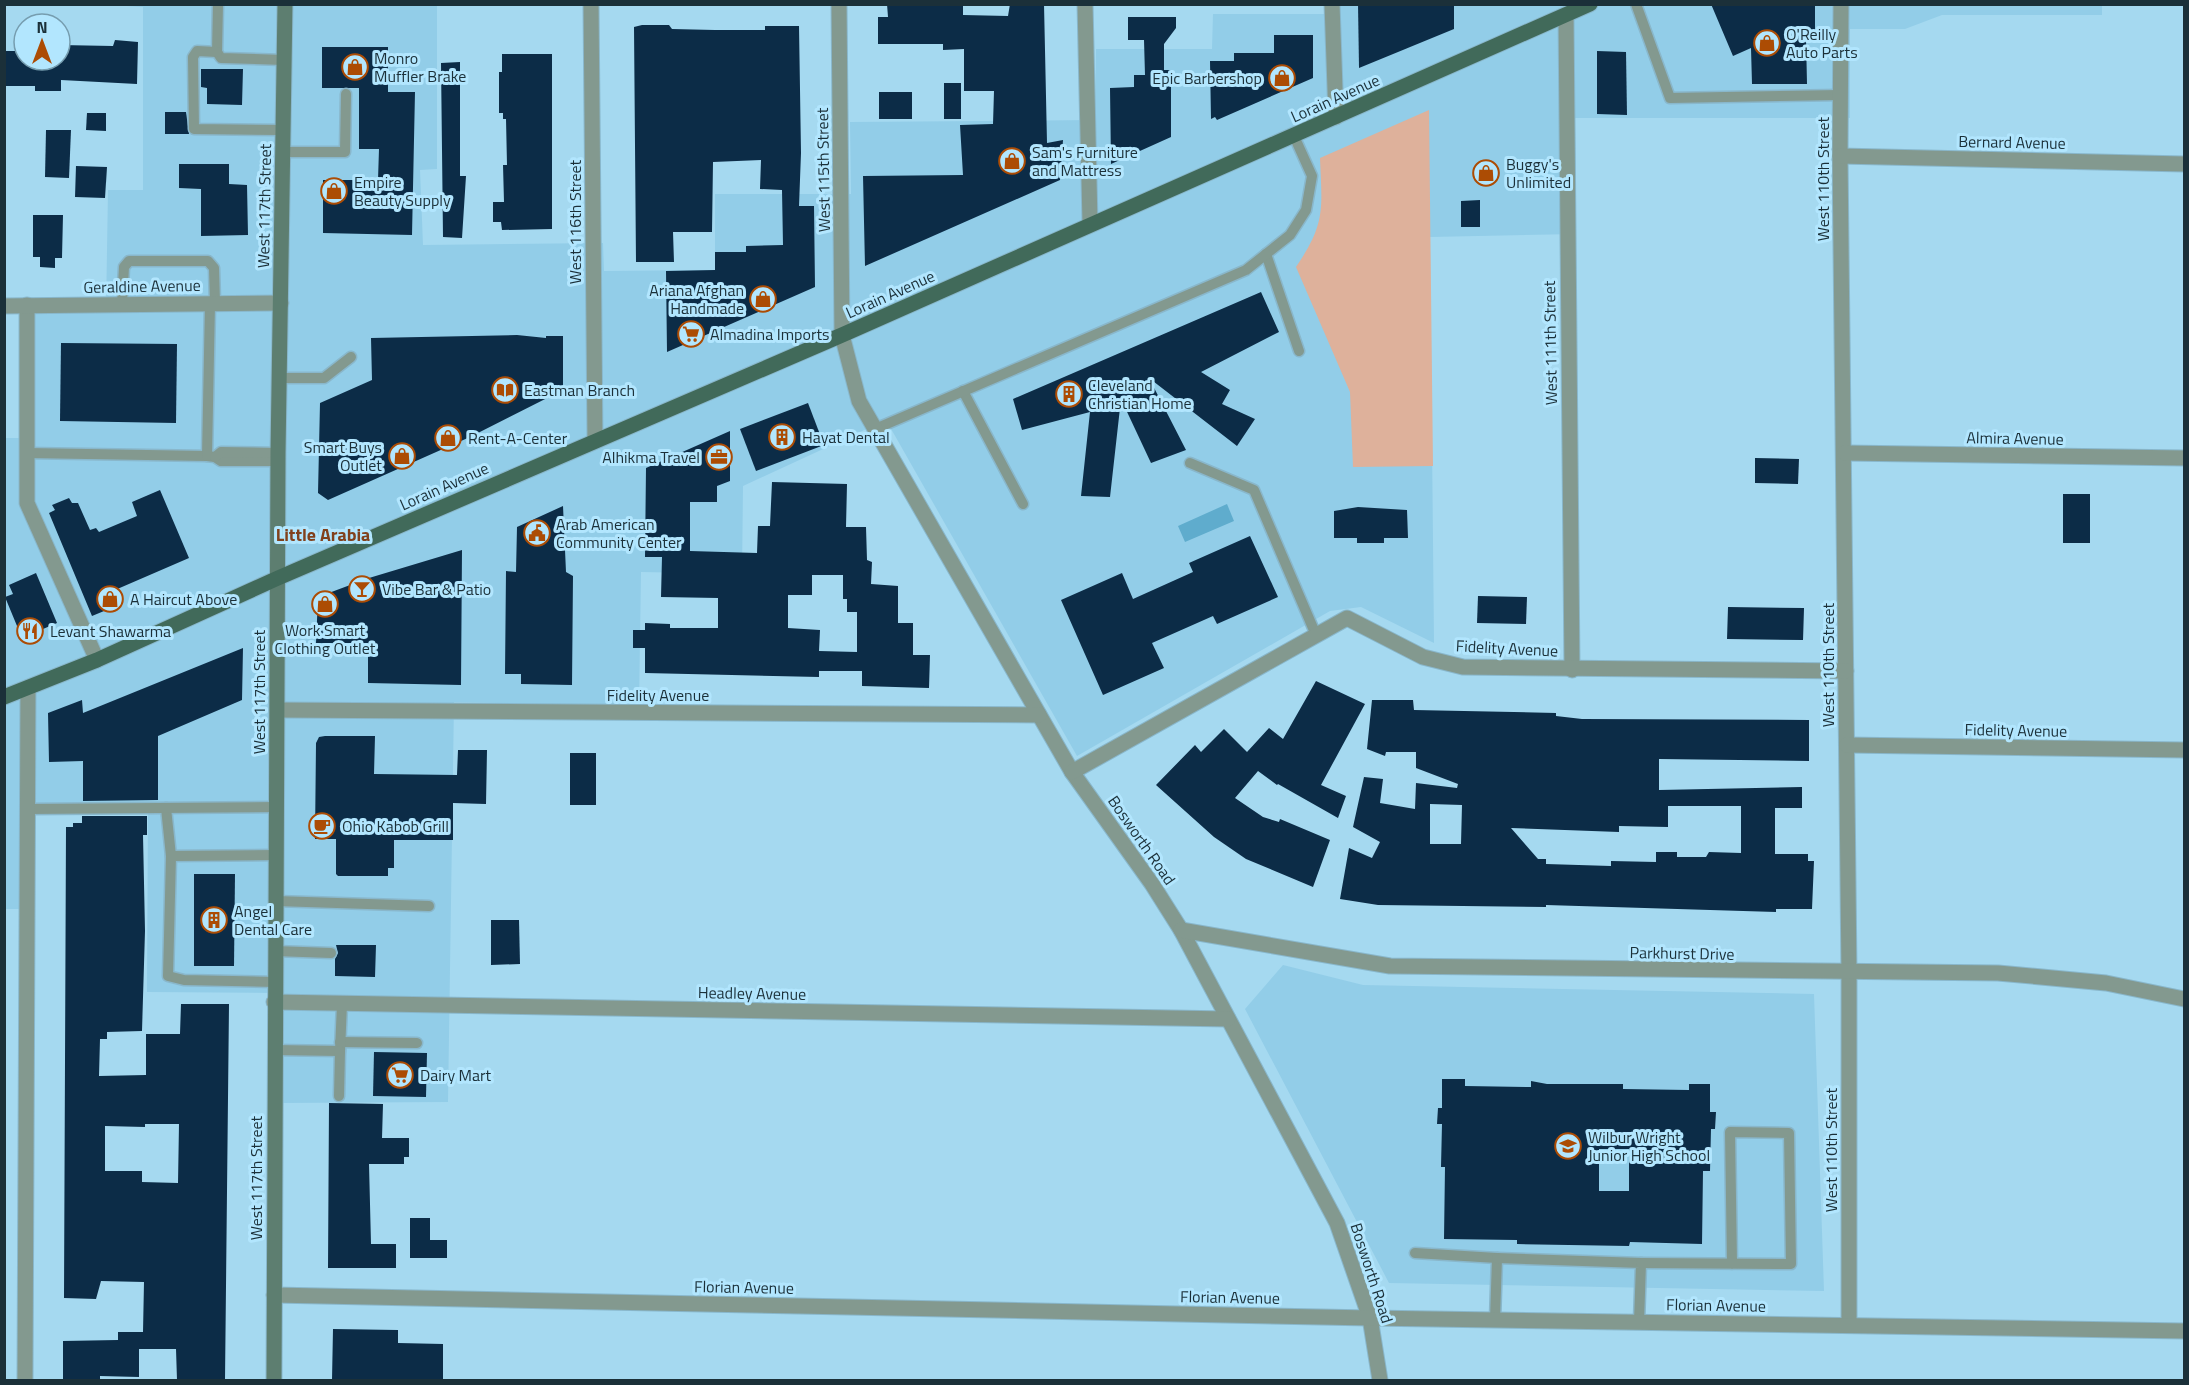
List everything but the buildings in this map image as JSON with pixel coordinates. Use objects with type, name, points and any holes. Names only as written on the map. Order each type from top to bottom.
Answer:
[{"type":"main road","name":"West 117th Street","points":[[274,1380],[278,457],[285,4]]},
{"type":"main road","name":"Lorain Avenue","points":[[4,697],[97,660],[278,578],[842,335],[1090,223],[1294,136],[1587,5]]},
{"type":"street","name":"West 116th Street","points":[[591,4],[595,440]]},
{"type":"street","name":"West 115th Street","points":[[839,4],[842,335]]},
{"type":"street","points":[[1085,4],[1090,223]]},
{"type":"street","points":[[1332,4],[1336,117]]},
{"type":"street","name":"West 110th Street","points":[[1841,4],[1840,156],[1849,973],[1849,1325]]},
{"type":"street","name":"West 111th Street","points":[[1566,16],[1572,670]]},
{"type":"street","name":"Bernard Avenue","points":[[1840,156],[2184,164]]},
{"type":"street","name":"Geraldine Avenue","points":[[4,306],[281,303]]},
{"type":"street","points":[[27,305],[27,503],[97,660]]},
{"type":"street","name":"Bosworth Road","points":[[842,335],[859,401],[1072,772],[1152,884],[1181,930],[1337,1223],[1370,1318],[1380,1380]]},
{"type":"street","name":"Almira Avenue","points":[[1845,453],[2184,458]]},
{"type":"street","name":"Fidelity Avenue","points":[[1072,772],[1347,618],[1423,657],[1463,667],[1572,670],[1846,671]]},
{"type":"street","points":[[25,1380],[28,688]]},
{"type":"street","name":"Fidelity Avenue","points":[[278,710],[1039,715]]},
{"type":"street","name":"Fidelity Avenue","points":[[1847,745],[2184,750]]},
{"type":"street","name":"Parkhurst Drive","points":[[1181,930],[1390,966],[1998,973],[2106,983],[2184,999]]},
{"type":"street","name":"Headley Avenue","points":[[274,1002],[1228,1019]]},
{"type":"street","name":"Florian Avenue","points":[[274,1295],[1370,1318],[2184,1331]]},
{"type":"lane","points":[[218,4],[217,52],[221,58],[284,60]]},
{"type":"lane","points":[[1636,4],[1670,98],[1840,94]]},
{"type":"lane","points":[[217,52],[197,51],[193,57],[194,129],[282,130]]},
{"type":"lane","points":[[282,152],[345,152],[346,93]]},
{"type":"lane","points":[[875,429],[1246,270],[1290,235],[1306,210],[1312,176],[1294,136]]},
{"type":"lane","points":[[1266,254],[1299,351]]},
{"type":"lane","points":[[122,304],[124,267],[129,261],[208,261],[214,268],[211,456]]},
{"type":"lane","points":[[280,378],[324,378],[351,357]]},
{"type":"lane","points":[[963,391],[1023,504]]},
{"type":"lane","points":[[27,453],[211,456],[221,452],[278,457]]},
{"type":"lane","points":[[1190,463],[1254,490],[1316,635]]},
{"type":"lane","points":[[27,809],[277,807]]},
{"type":"lane","points":[[166,808],[171,856],[168,976],[184,980],[275,982]]},
{"type":"lane","points":[[171,856],[276,855]]},
{"type":"lane","points":[[276,901],[429,906]]},
{"type":"lane","points":[[275,951],[331,952]]},
{"type":"lane","points":[[339,1096],[342,1004]]},
{"type":"lane","points":[[274,1050],[417,1043]]},
{"type":"lane","points":[[1415,1253],[1641,1263],[1732,1264],[1791,1264],[1789,1133],[1730,1132],[1732,1264]]},
{"type":"lane","points":[[1495,1320],[1497,1258]]},
{"type":"lane","points":[[1640,1322],[1641,1263]]},
{"type":"shaded area","points":[[1325,4],[2102,5],[2102,15],[1942,15],[1905,29],[1850,29],[1850,118],[1575,118],[1576,234],[1430,237],[1434,643],[1361,607],[1330,611],[1077,756],[886,420],[743,486],[742,574],[641,572],[639,706],[454,702],[448,1102],[280,1103],[280,993],[147,992],[148,809],[33,813],[33,909],[5,909],[5,438],[29,438],[31,311],[106,311],[108,190],[143,190],[143,7],[110,5],[437,5],[437,169],[420,170],[423,245],[603,243],[604,271],[715,270],[715,194],[851,194],[850,122],[1095,120],[1096,49],[1212,49],[1213,14],[1325,14]]},
{"type":"shaded area","points":[[1429,110],[1433,466],[1353,467],[1350,392],[1296,267],[1313,239],[1320,215],[1320,158]]},
{"type":"shaded area","points":[[1227,504],[1234,521],[1185,542],[1178,526]]},
{"type":"shaded area","name":"Wilbur Wright Junior High School","points":[[1283,965],[1363,985],[1814,994],[1824,1291],[1389,1283],[1245,1009]]},
{"type":"place","name":"O'Reilly Auto Parts","points":[[1767,43]]},
{"type":"place","name":"Monro Muffler Brake","points":[[355,67]]},
{"type":"place","name":"Epic Barbershop","points":[[1282,78]]},
{"type":"place","name":"Sam's Furniture and Mattress","points":[[1012,161]]},
{"type":"place","name":"Buggy's Unlimited","points":[[1486,173]]},
{"type":"place","name":"Empire Beauty Supply","points":[[334,191]]},
{"type":"place","name":"Ariana Afghan Handmade","points":[[763,299]]},
{"type":"place","name":"Almadina Imports","points":[[691,334]]},
{"type":"place","name":"Eastman Branch","points":[[505,390]]},
{"type":"place","name":"Cleveland Christian Home","points":[[1069,394]]},
{"type":"place","name":"Hayat Dental","points":[[782,437]]},
{"type":"place","name":"Rent-A-Center","points":[[448,438]]},
{"type":"place","name":"Smart Buys Outlet","points":[[402,456]]},
{"type":"place","name":"Alhikma Travel","points":[[719,457]]},
{"type":"place","name":"Arab American Community Center","points":[[537,533]]},
{"type":"place","name":"Vibe Bar & Patio","points":[[362,589]]},
{"type":"place","name":"A Haircut Above","points":[[110,599]]},
{"type":"place","name":"Work Smart Clothing Outlet","points":[[325,604]]},
{"type":"place","name":"Levant Shawarma","points":[[30,631]]},
{"type":"place","name":"Ohio Kabob Grill","points":[[322,826]]},
{"type":"place","name":"Angel Dental Care","points":[[214,920]]},
{"type":"place","name":"Dairy Mart","points":[[400,1075]]},
{"type":"place","name":"Wilbur Wright Junior High School","points":[[1568,1146]]},
{"type":"district","name":"Little Arabia","points":[[323,534]]}]
